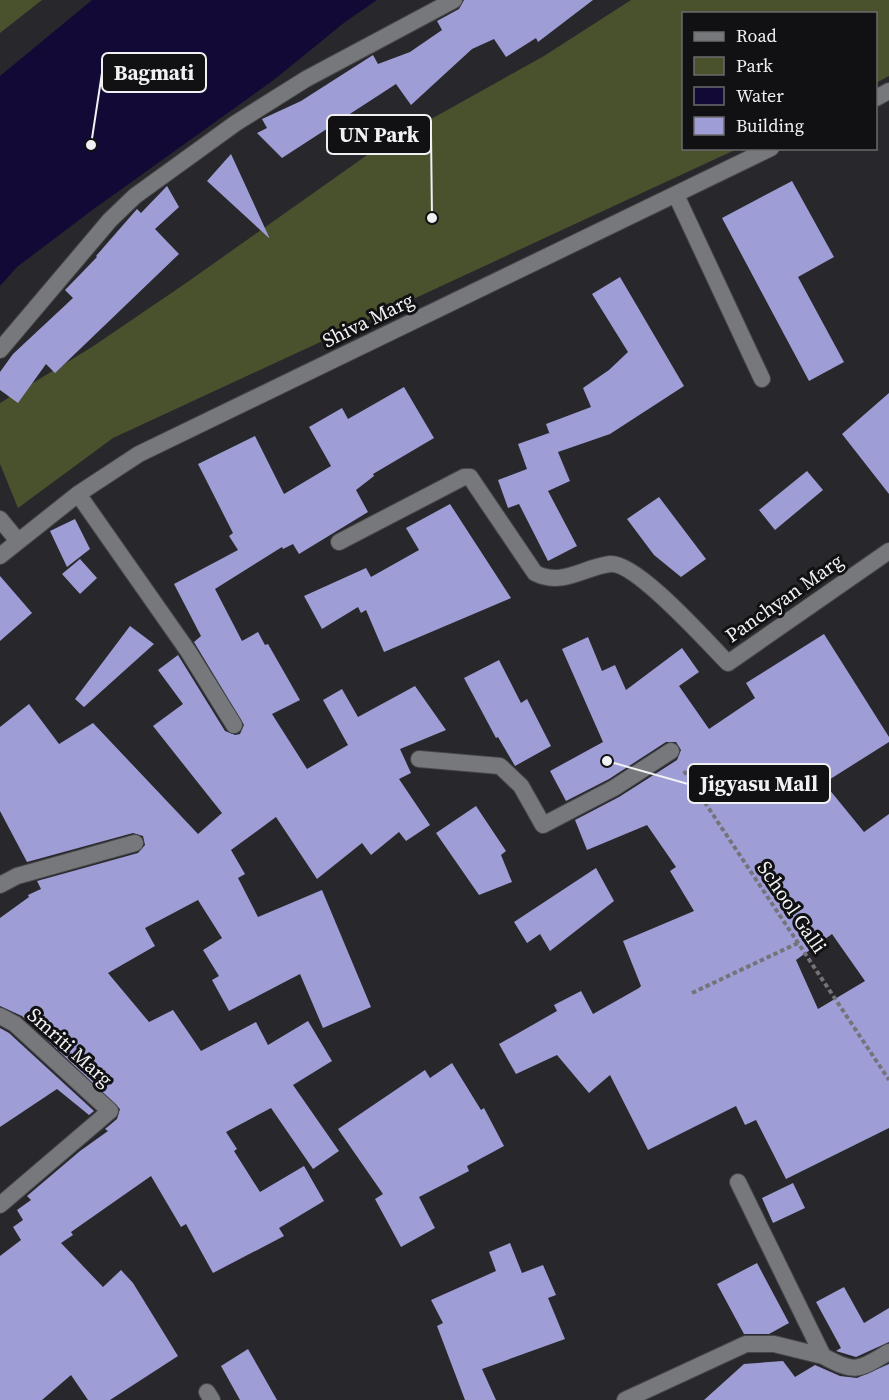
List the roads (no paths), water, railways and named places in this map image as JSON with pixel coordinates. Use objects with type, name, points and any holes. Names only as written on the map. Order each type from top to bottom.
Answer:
[{"type":"street","points":[[0,350],[110,220],[135,196],[236,123],[306,79],[454,0]]},
{"type":"street","name":"Shiva Marg","points":[[0,556],[78,494],[139,454],[767,150]]},
{"type":"street","points":[[676,195],[762,379]]},
{"type":"street","name":"Panchyan Marg","points":[[339,543],[464,477],[470,477],[535,573],[545,578],[567,578],[611,564],[626,566],[643,578],[728,663],[889,551]]},
{"type":"street","points":[[78,494],[188,651],[234,725]]},
{"type":"street","points":[[0,519],[18,541]]},
{"type":"street","points":[[419,759],[500,766],[521,786],[543,825],[614,788],[670,751]]},
{"type":"street","points":[[0,885],[16,876],[135,843]]},
{"type":"street","name":"Smriti Marg","points":[[0,1016],[15,1024],[110,1111],[0,1205]]},
{"type":"street","points":[[738,1182],[823,1356]]},
{"type":"street","points":[[625,1400],[746,1344],[774,1344],[823,1356],[843,1366],[860,1369],[889,1352]]},
{"type":"water","points":[[92,0],[377,0],[345,22],[275,79],[17,267],[0,286],[0,76]]},
{"type":"place","name":"Bagmati","points":[[91,145]]},
{"type":"place","name":"UN Park","points":[[432,218]]},
{"type":"place","name":"Jigyasu Mall","points":[[607,761]]}]
